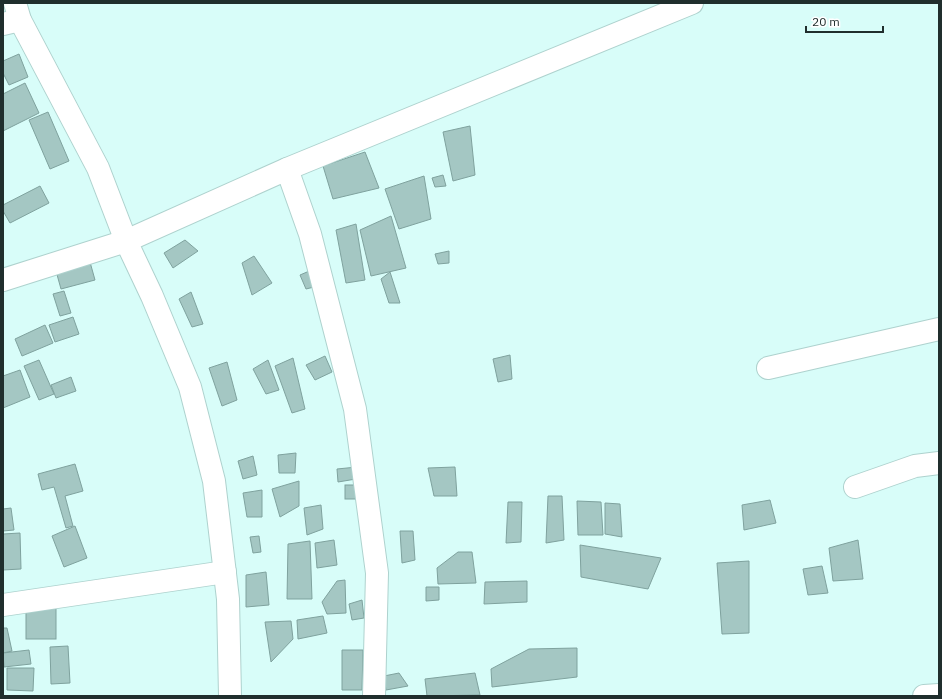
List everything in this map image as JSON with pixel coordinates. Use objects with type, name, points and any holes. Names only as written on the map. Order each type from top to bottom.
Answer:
[{"type":"street","points":[[3,280],[126,241],[287,169],[692,3]]},
{"type":"street","points":[[13,16],[98,168],[126,241],[152,296],[190,387],[214,481],[228,598],[230,696]]},
{"type":"street","points":[[287,169],[310,234],[355,409],[377,573],[374,696]]},
{"type":"street","points":[[768,368],[939,329]]},
{"type":"street","points":[[855,487],[915,466],[939,463]]},
{"type":"street","points":[[3,605],[225,572]]},
{"type":"street","points":[[924,696],[939,695]]},
{"type":"building","points":[[19,54],[28,77],[9,85],[3,73],[3,61]]},
{"type":"building","points":[[25,83],[39,113],[3,131],[3,94]]},
{"type":"building","points":[[48,112],[69,161],[50,169],[29,120]]},
{"type":"building","points":[[470,126],[475,175],[453,181],[443,132]]},
{"type":"building","points":[[365,152],[379,188],[333,199],[323,166]]},
{"type":"building","points":[[443,175],[446,186],[435,187],[432,178]]},
{"type":"building","points":[[424,176],[431,219],[399,229],[385,189]]},
{"type":"building","points":[[40,186],[49,203],[10,223],[3,211],[3,205]]},
{"type":"building","points":[[391,216],[406,268],[371,276],[360,230]]},
{"type":"building","points":[[356,224],[365,280],[346,283],[336,230]]},
{"type":"building","points":[[185,240],[198,251],[173,268],[164,253]]},
{"type":"building","points":[[449,251],[449,263],[438,264],[435,254]]},
{"type":"building","points":[[254,256],[272,283],[252,295],[242,263]]},
{"type":"building","points":[[90,262],[95,280],[61,289],[56,271]]},
{"type":"building","points":[[314,269],[318,286],[306,289],[300,275]]},
{"type":"building","points":[[390,272],[400,303],[389,303],[381,279]]},
{"type":"building","points":[[64,291],[71,313],[60,316],[53,294]]},
{"type":"building","points":[[191,292],[203,324],[192,327],[179,299]]},
{"type":"building","points":[[73,317],[79,334],[55,342],[49,325]]},
{"type":"building","points":[[45,325],[53,343],[22,356],[15,339]]},
{"type":"building","points":[[510,355],[512,379],[498,382],[493,359]]},
{"type":"building","points":[[325,356],[332,372],[315,380],[306,365]]},
{"type":"building","points":[[293,358],[305,409],[292,413],[275,366]]},
{"type":"building","points":[[39,360],[54,394],[39,400],[24,366]]},
{"type":"building","points":[[268,360],[279,390],[266,394],[253,369]]},
{"type":"building","points":[[227,362],[237,400],[222,406],[209,368]]},
{"type":"building","points":[[20,370],[30,397],[3,408],[3,376]]},
{"type":"building","points":[[71,377],[76,391],[56,398],[51,385]]},
{"type":"building","points":[[296,453],[295,473],[279,473],[278,455]]},
{"type":"building","points":[[253,456],[257,475],[243,479],[238,461]]},
{"type":"building","points":[[75,464],[83,491],[65,496],[73,526],[66,528],[54,487],[42,490],[38,474]]},
{"type":"building","points":[[357,467],[356,479],[338,482],[337,469]]},
{"type":"building","points":[[455,467],[457,496],[434,496],[428,468]]},
{"type":"building","points":[[299,481],[299,506],[280,517],[272,489]]},
{"type":"building","points":[[345,485],[360,485],[360,499],[345,499]]},
{"type":"building","points":[[262,490],[262,517],[247,517],[243,493]]},
{"type":"building","points":[[548,496],[562,496],[564,540],[546,543]]},
{"type":"building","points":[[770,500],[776,523],[744,530],[742,505]]},
{"type":"building","points":[[577,501],[601,502],[603,535],[578,535]]},
{"type":"building","points":[[508,502],[522,502],[521,542],[506,543]]},
{"type":"building","points":[[605,503],[620,504],[622,537],[605,534]]},
{"type":"building","points":[[321,505],[323,529],[307,535],[304,508]]},
{"type":"building","points":[[11,508],[14,530],[3,531],[3,509]]},
{"type":"building","points":[[75,526],[87,558],[64,567],[52,536]]},
{"type":"building","points":[[400,531],[413,531],[415,560],[402,563]]},
{"type":"building","points":[[20,533],[21,569],[3,570],[3,534]]},
{"type":"building","points":[[259,536],[261,552],[253,553],[250,537]]},
{"type":"building","points":[[334,540],[337,565],[317,568],[315,543]]},
{"type":"building","points":[[858,540],[863,579],[833,581],[829,548]]},
{"type":"building","points":[[310,541],[312,599],[287,599],[288,544]]},
{"type":"building","points":[[580,545],[661,558],[648,589],[581,577]]},
{"type":"building","points":[[458,552],[472,552],[476,583],[438,584],[437,568]]},
{"type":"building","points":[[749,561],[749,633],[722,634],[717,563]]},
{"type":"building","points":[[822,566],[828,593],[808,595],[803,569]]},
{"type":"building","points":[[266,572],[269,605],[246,607],[246,575]]},
{"type":"building","points":[[345,580],[346,613],[327,614],[322,602],[337,581]]},
{"type":"building","points":[[527,581],[527,602],[484,604],[485,582]]},
{"type":"building","points":[[426,587],[439,587],[439,600],[426,601]]},
{"type":"building","points":[[362,600],[364,618],[352,620],[349,604]]},
{"type":"building","points":[[26,602],[56,602],[56,639],[26,639]]},
{"type":"building","points":[[323,616],[327,633],[298,639],[297,620]]},
{"type":"building","points":[[291,621],[293,639],[271,662],[265,622]]},
{"type":"building","points":[[3,628],[7,628],[12,651],[3,653]]},
{"type":"building","points":[[68,646],[70,683],[51,684],[50,647]]},
{"type":"building","points":[[577,648],[577,677],[492,687],[491,669],[529,649]]},
{"type":"building","points":[[29,650],[31,664],[4,667],[3,653]]},
{"type":"building","points":[[342,650],[363,650],[362,690],[342,690]]},
{"type":"building","points":[[7,668],[34,668],[33,691],[7,690]]},
{"type":"building","points":[[399,673],[408,686],[386,690],[384,676]]},
{"type":"building","points":[[475,673],[480,695],[427,696],[425,679]]}]
